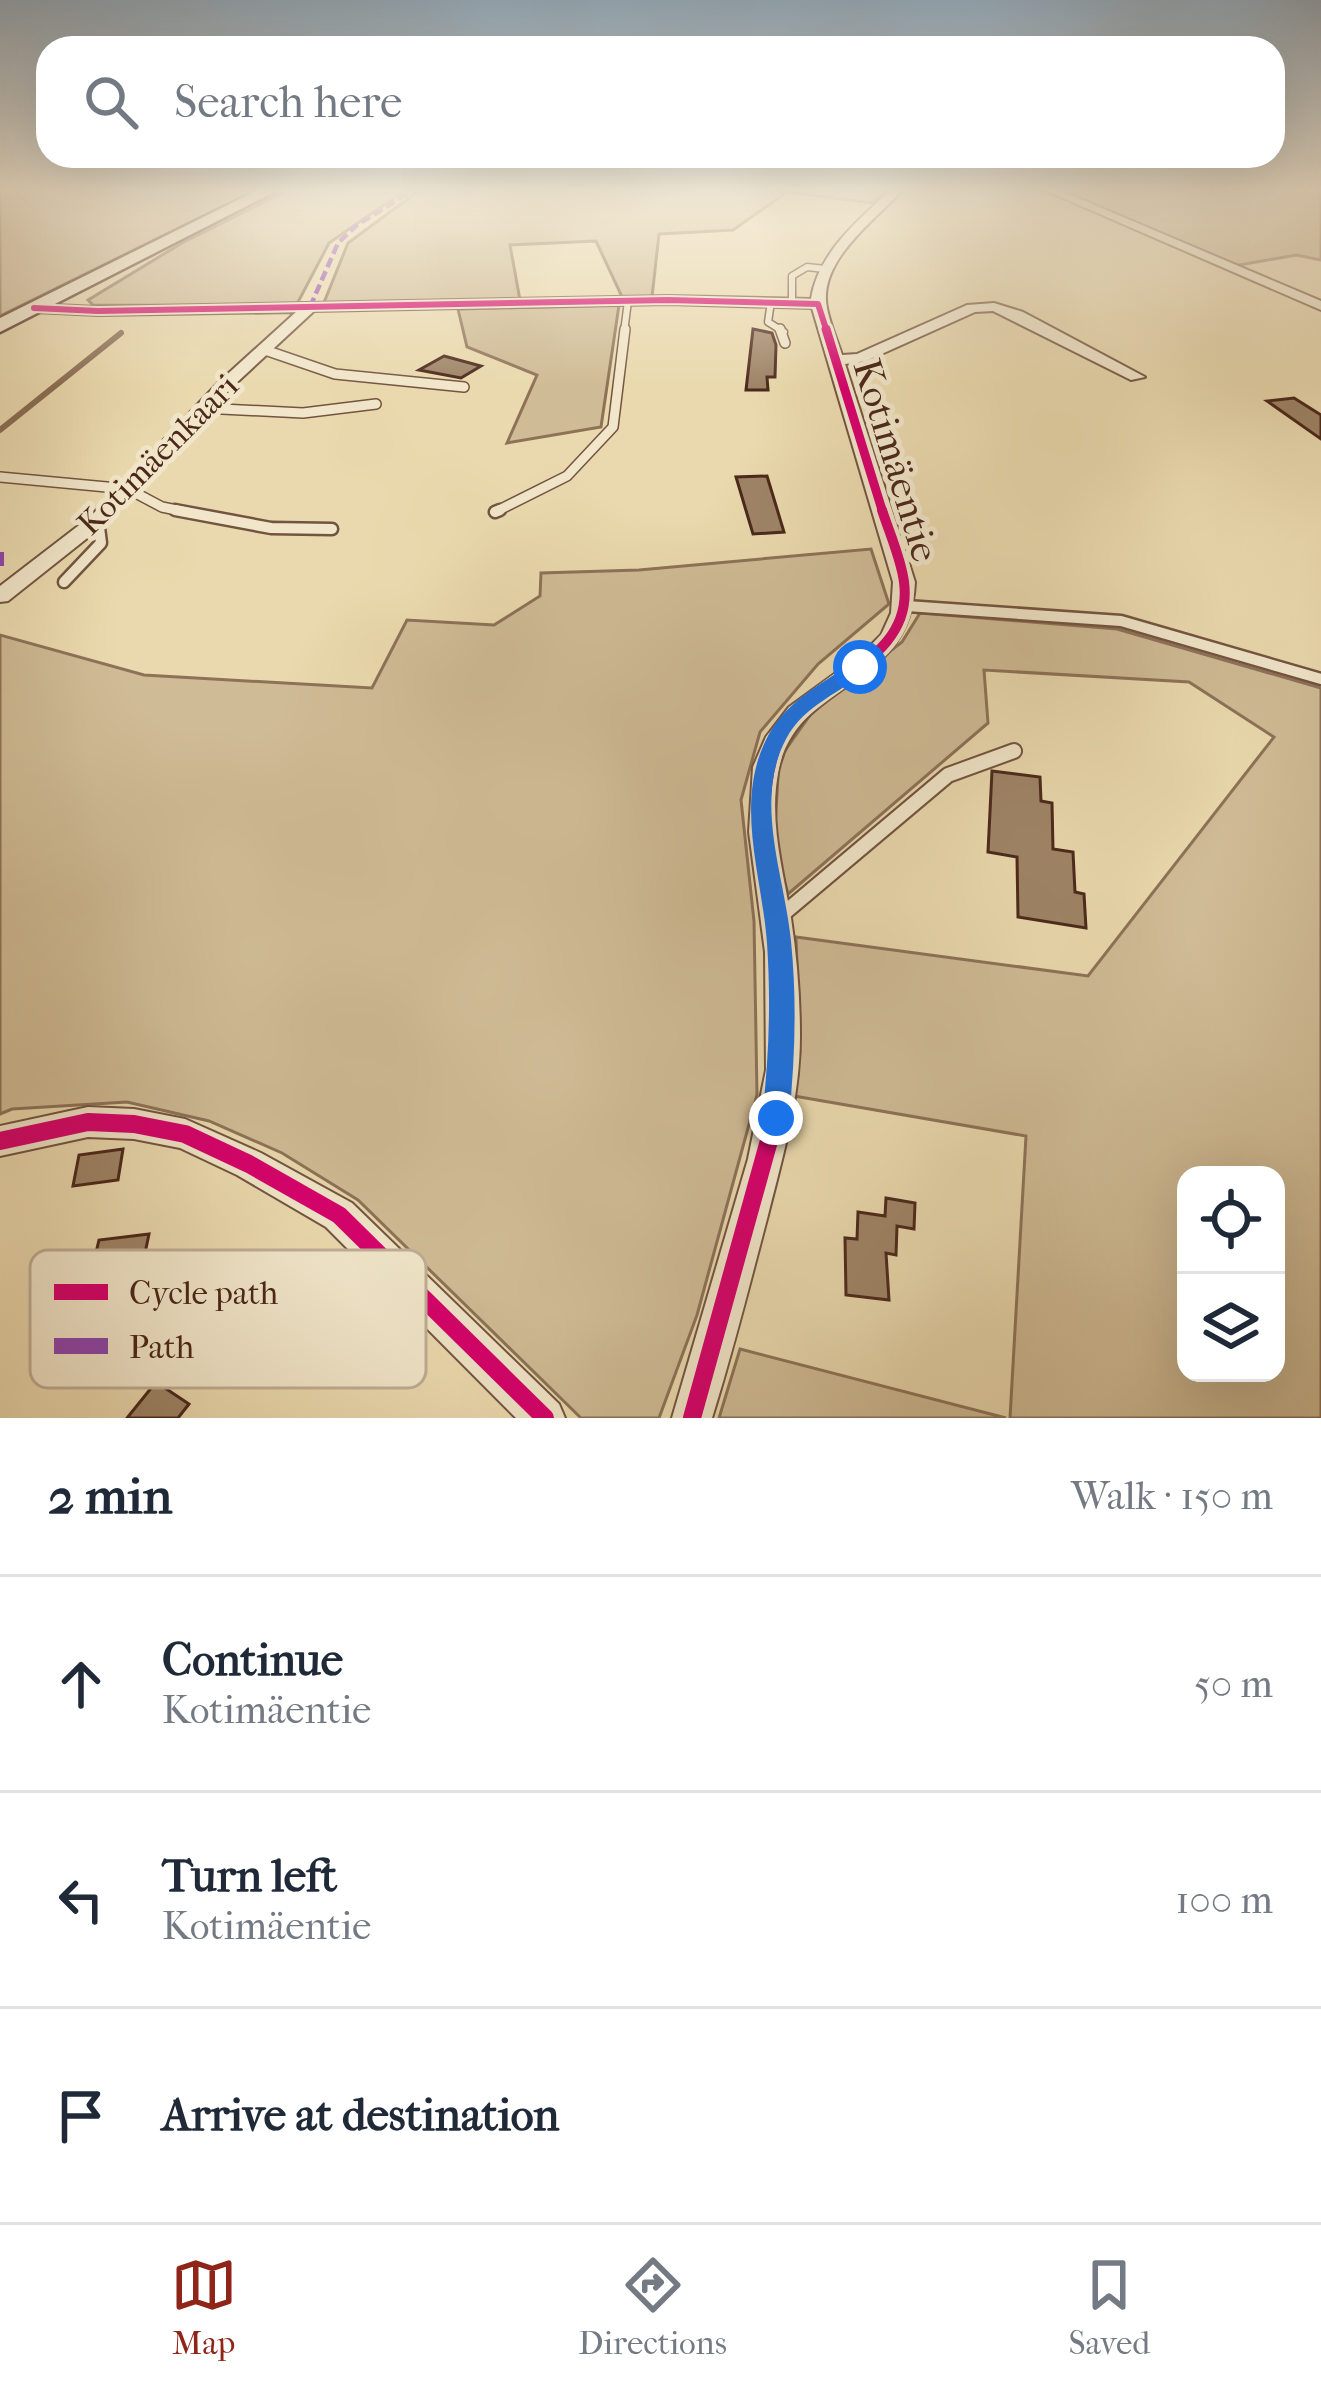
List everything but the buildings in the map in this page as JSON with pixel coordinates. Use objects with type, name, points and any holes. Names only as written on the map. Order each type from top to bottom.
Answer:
[{"type":"main road","points":[[0,326],[140,255]]},
{"type":"street","points":[[34,308],[98,311],[628,301],[818,304],[818,286],[838,255]]},
{"type":"street","points":[[1201,255],[1321,307]]},
{"type":"street","name":"Kotimäentie","points":[[692,1418],[776,1118],[784,1048],[776,920],[761,799],[776,739],[800,706],[888,642],[902,626],[907,605],[818,304]]},
{"type":"street","points":[[836,360],[860,358],[972,308],[994,307],[1137,377]]},
{"type":"street","name":"Kotimäenkaari","points":[[0,596],[98,520],[202,408],[310,308]]},
{"type":"street","points":[[0,1141],[88,1121],[134,1124],[185,1135],[249,1164],[339,1215],[375,1250]]},
{"type":"street","points":[[426,1301],[545,1418]]},
{"type":"lane","points":[[785,343],[784,332],[768,322],[791,276],[807,267],[825,269]]},
{"type":"lane","points":[[495,512],[567,476],[613,427],[628,301]]},
{"type":"lane","points":[[262,349],[288,362],[340,376],[464,387]]},
{"type":"lane","points":[[202,408],[303,412],[376,404]]},
{"type":"lane","points":[[0,477],[128,489],[162,507],[197,516],[271,527],[332,529]]},
{"type":"lane","points":[[64,582],[101,543],[98,520]]},
{"type":"lane","points":[[907,605],[1121,621],[1321,679]]},
{"type":"lane","points":[[776,920],[948,775],[1015,751]]},
{"type":"shaded area","points":[[0,255],[124,255],[0,316]]},
{"type":"shaded area","points":[[162,255],[323,255],[296,306],[93,305],[88,300]]},
{"type":"shaded area","points":[[343,255],[512,255],[520,300],[323,305]]},
{"type":"shaded area","points":[[603,255],[657,255],[652,297],[622,297]]},
{"type":"shaded area","points":[[1209,255],[1295,255],[1234,266]]},
{"type":"shaded area","points":[[619,305],[601,427],[507,443],[537,375],[467,347],[458,309]]},
{"type":"shaded area","points":[[871,549],[889,604],[818,664],[760,732],[741,800],[754,921],[757,1095],[697,1315],[659,1418],[581,1418],[426,1266],[426,1250],[409,1250],[358,1200],[282,1153],[209,1121],[127,1102],[12,1109],[0,1114],[0,635],[144,675],[372,688],[407,620],[494,625],[540,596],[541,573],[639,570]]},
{"type":"shaded area","points":[[920,613],[1117,629],[1321,688],[1321,1418],[1010,1418],[1026,1136],[794,1096],[800,1051],[796,937],[1088,976],[1274,737],[1189,682],[984,670],[988,723],[788,894],[774,844],[779,759],[813,711],[902,642]]},
{"type":"shaded area","points":[[740,1349],[1006,1418],[719,1418]]},
{"type":"waterway","points":[[0,430],[121,333]]},
{"type":"marked path","points":[[310,307],[331,255]]},
{"type":"marked path","points":[[0,552],[0,566]]},
{"type":"cycle path","points":[[34,308],[98,311],[668,300],[818,304],[904,582],[902,613],[890,638],[871,658],[798,713],[778,737],[766,767],[763,832],[780,952],[782,1070],[765,1159],[692,1418]]},
{"type":"cycle path","points":[[0,1141],[88,1122],[134,1124],[185,1134],[339,1215],[375,1250]]},
{"type":"cycle path","points":[[426,1301],[545,1418]]},
{"type":"route","points":[[776,1118],[784,1048],[779,939],[761,799],[766,764],[776,739],[800,706],[860,667]]}]
